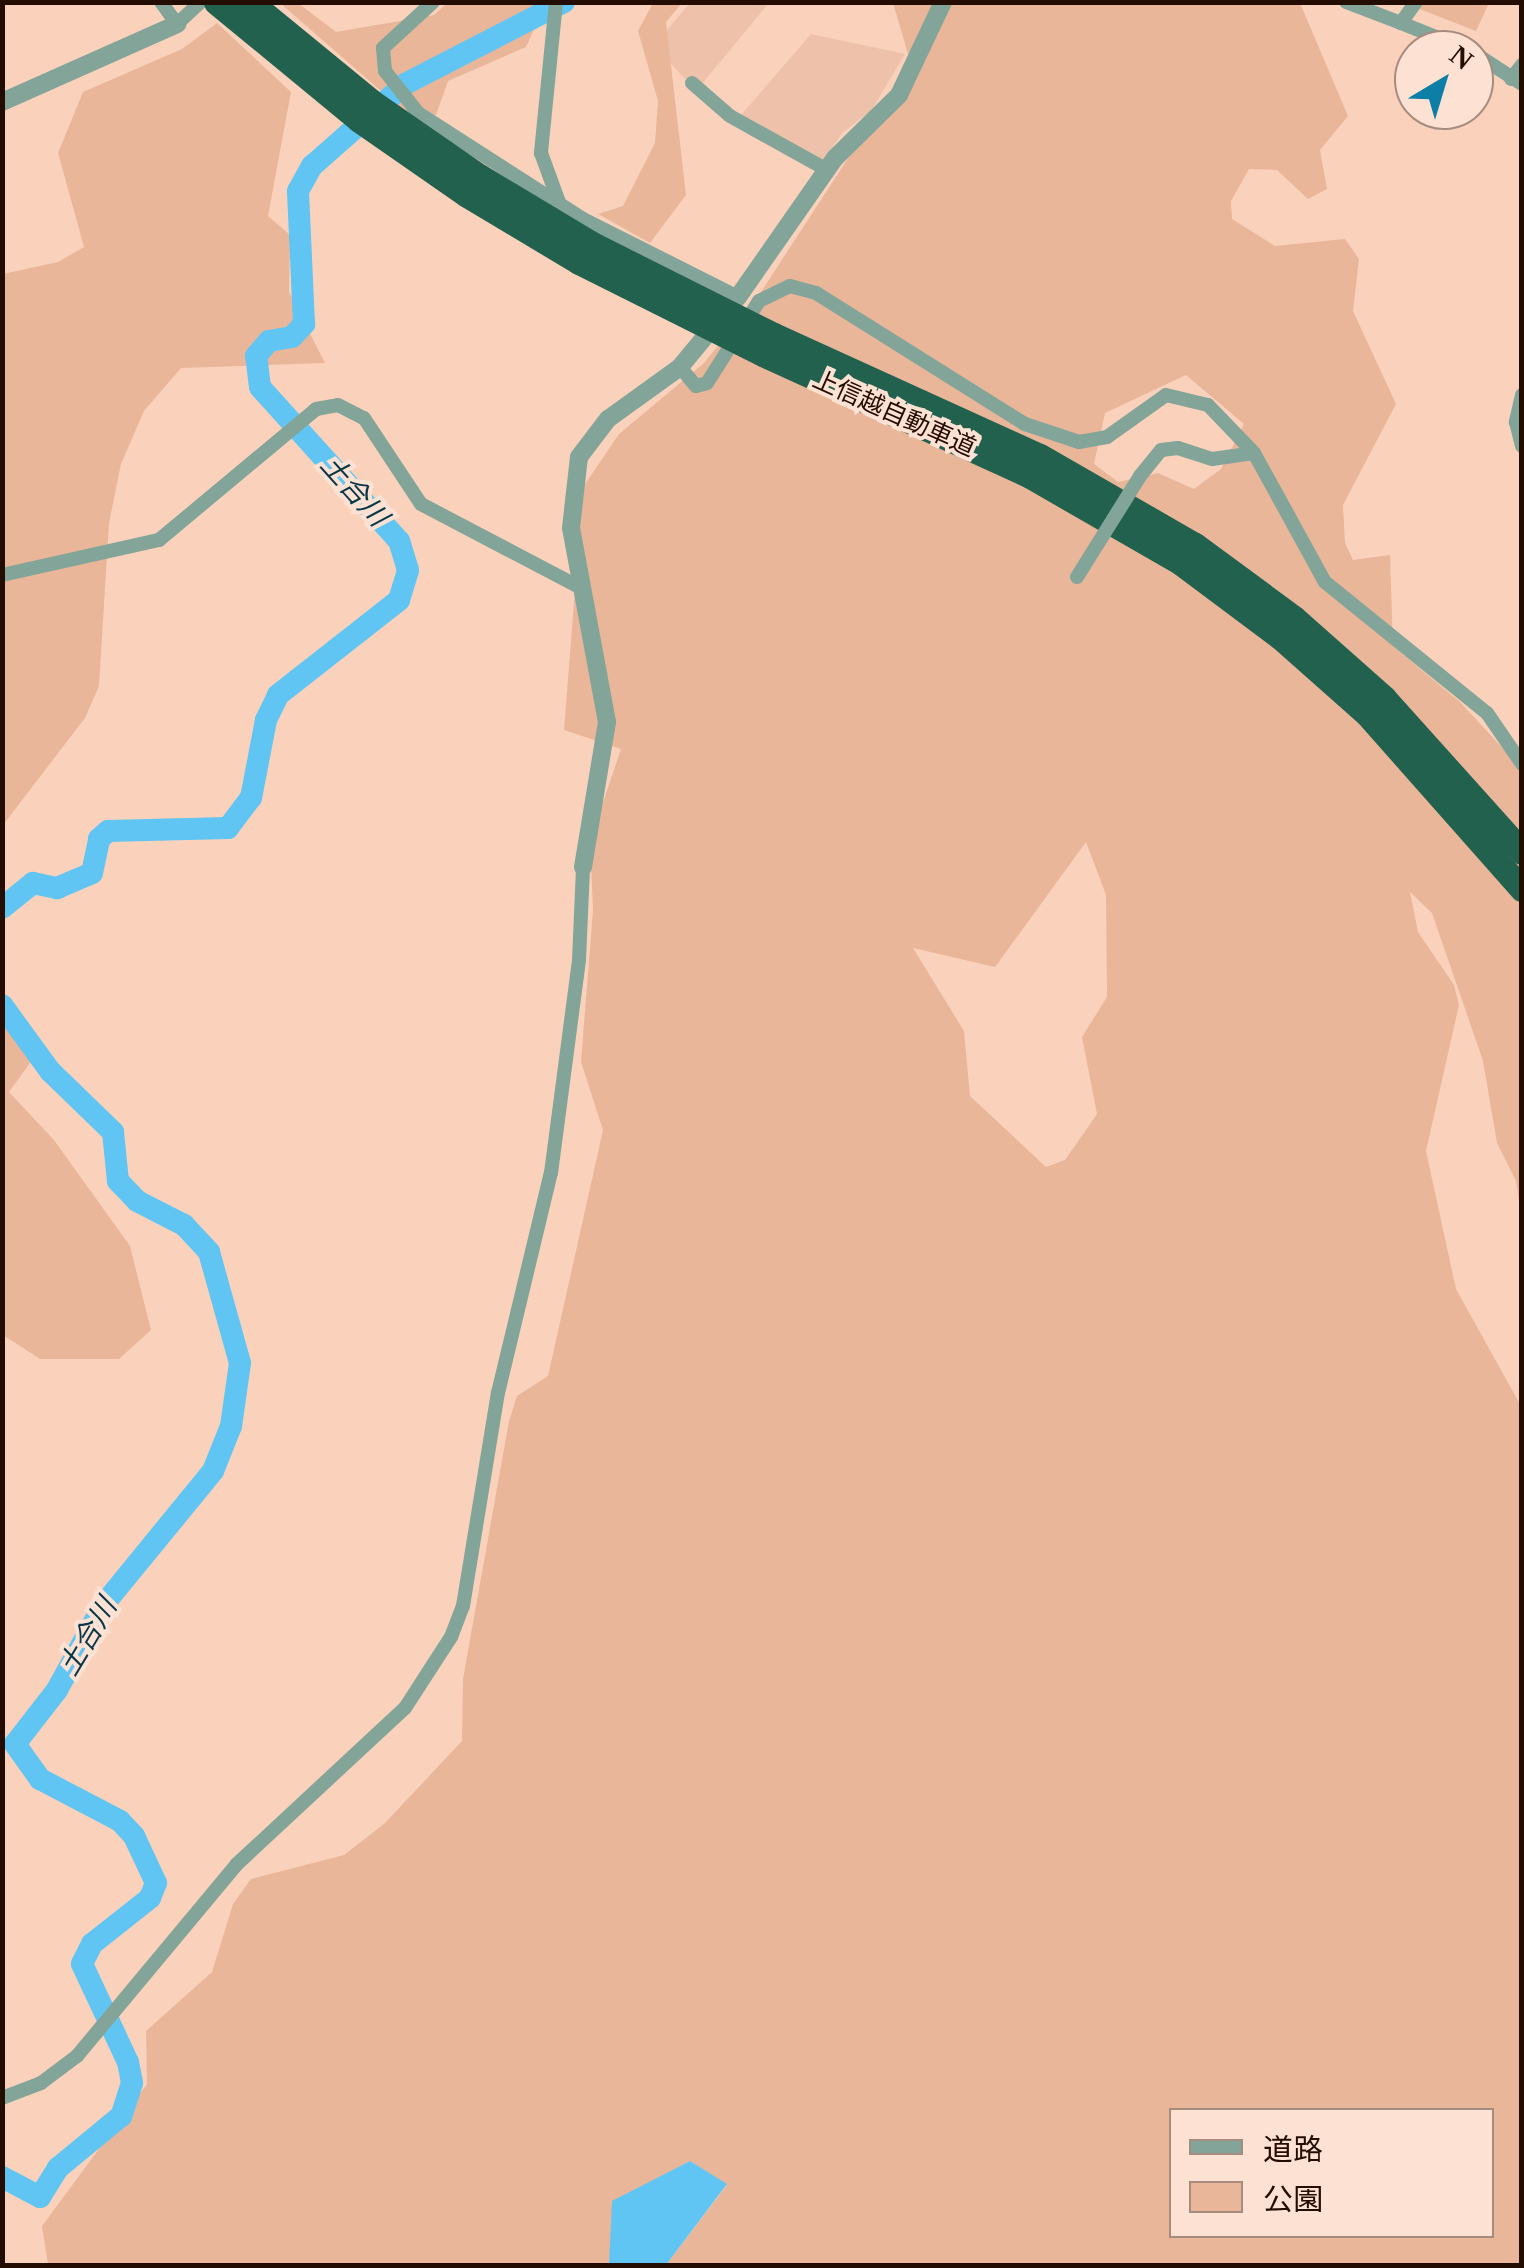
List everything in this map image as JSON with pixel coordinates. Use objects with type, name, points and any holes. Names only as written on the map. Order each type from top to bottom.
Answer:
[{"type":"highway","name":"上信越自動車道","points":[[216,2],[360,120],[467,195],[622,286],[1040,456],[1194,545],[1294,618],[1384,698],[1522,852]]},
{"type":"highway","name":"上信越自動車道","points":[[250,2],[372,102],[478,176],[769,345],[1030,476],[1194,572],[1280,637],[1367,714],[1522,889]]},
{"type":"street","points":[[161,2],[177,24]]},
{"type":"street","points":[[2,102],[177,24],[201,2]]},
{"type":"street","points":[[433,2],[383,48],[385,71],[441,132],[560,206],[738,297]]},
{"type":"street","points":[[556,2],[540,153],[560,206]]},
{"type":"street","points":[[2,2098],[41,2083],[78,2056],[237,1864],[404,1708],[451,1638],[463,1606],[498,1393],[551,1173],[579,960],[583,867],[607,722],[581,588],[570,496],[579,458],[608,419],[680,367],[738,297],[827,170],[899,95],[943,2]]},
{"type":"street","points":[[1346,2],[1418,30]]},
{"type":"street","points":[[1401,23],[1416,2]]},
{"type":"street","points":[[1494,67],[1516,82],[1522,65]]},
{"type":"street","points":[[692,83],[730,116],[827,170]]},
{"type":"street","points":[[680,367],[696,386],[707,383],[759,302],[771,290],[803,287],[1054,435],[1078,442],[1108,437],[1166,395],[1188,396],[1208,405],[1254,453],[1325,582],[1487,713],[1522,764]]},
{"type":"street","points":[[1522,395],[1516,422],[1522,446]]},
{"type":"street","points":[[2,575],[159,540],[316,409],[338,406],[364,418],[421,504],[581,588]]},
{"type":"street","points":[[1077,578],[1140,476],[1161,450],[1178,448],[1212,460],[1254,453]]},
{"type":"shaded area","points":[[690,3],[769,3],[701,85],[684,78],[654,45]]},
{"type":"shaded area","points":[[811,34],[905,54],[871,111],[842,133],[823,161],[741,115]]},
{"type":"green space","points":[[280,3],[298,3],[336,32],[434,15],[447,3],[546,3],[526,47],[448,81],[436,115],[405,112]]},
{"type":"green space","points":[[653,3],[682,3],[666,22],[686,195],[650,243],[598,214],[623,206],[655,143],[658,101],[638,31]]},
{"type":"green space","points":[[893,3],[1300,3],[1348,116],[1320,150],[1327,189],[1308,199],[1277,170],[1249,169],[1231,201],[1232,219],[1275,246],[1345,239],[1359,259],[1353,311],[1396,404],[1343,505],[1345,543],[1353,560],[1390,555],[1393,646],[1460,702],[1521,768],[1521,1215],[1516,1181],[1497,1143],[1483,1061],[1432,913],[1410,892],[1418,932],[1454,985],[1459,1005],[1426,1151],[1456,1289],[1521,1406],[1521,2265],[666,2265],[727,2185],[690,2161],[627,2194],[609,2265],[48,2265],[42,2226],[147,2084],[146,2031],[212,1972],[233,1904],[251,1879],[344,1855],[385,1823],[462,1741],[463,1679],[509,1421],[517,1396],[548,1376],[603,1130],[581,1062],[593,910],[590,841],[621,749],[564,730],[583,487],[619,434],[704,363],[761,292],[852,152],[916,81]],"holes":[[[1186,375],[1244,424],[1221,469],[1194,489],[1158,473],[1118,482],[1094,464],[1105,413]],[[1086,842],[1106,895],[1107,997],[1082,1037],[1097,1114],[1065,1160],[1046,1167],[970,1096],[964,1031],[913,948],[995,967]]]},
{"type":"green space","points":[[1404,3],[1489,3],[1473,30]]},
{"type":"green space","points":[[217,23],[291,92],[268,216],[290,235],[289,292],[325,363],[181,368],[144,411],[121,464],[109,523],[99,686],[85,718],[3,825],[3,274],[58,262],[84,247],[58,153],[83,92],[182,49]]},
{"type":"green space","points":[[2,1003],[22,1014],[37,1039],[33,1059],[9,1092],[54,1140],[130,1246],[151,1330],[119,1359],[40,1359],[3,1335]]},
{"type":"water","points":[[690,2161],[727,2184],[666,2265],[609,2265],[612,2201]]},
{"type":"waterway","name":"土合川","points":[[2,908],[33,883],[57,888],[92,873],[99,839],[108,831],[228,828],[251,798],[266,720],[278,695],[399,600],[408,570],[399,541],[260,387],[256,356],[269,341],[292,337],[304,324],[298,191],[312,166],[405,84],[564,2]]},
{"type":"waterway","name":"土合川","points":[[2,1005],[50,1071],[113,1132],[118,1181],[137,1201],[184,1225],[209,1252],[240,1363],[231,1426],[213,1471],[104,1604],[57,1690],[15,1744],[40,1779],[120,1821],[134,1836],[156,1883],[150,1898],[92,1944],[82,1964],[128,2062],[132,2083],[121,2116],[58,2168],[40,2197],[2,2177]]}]
